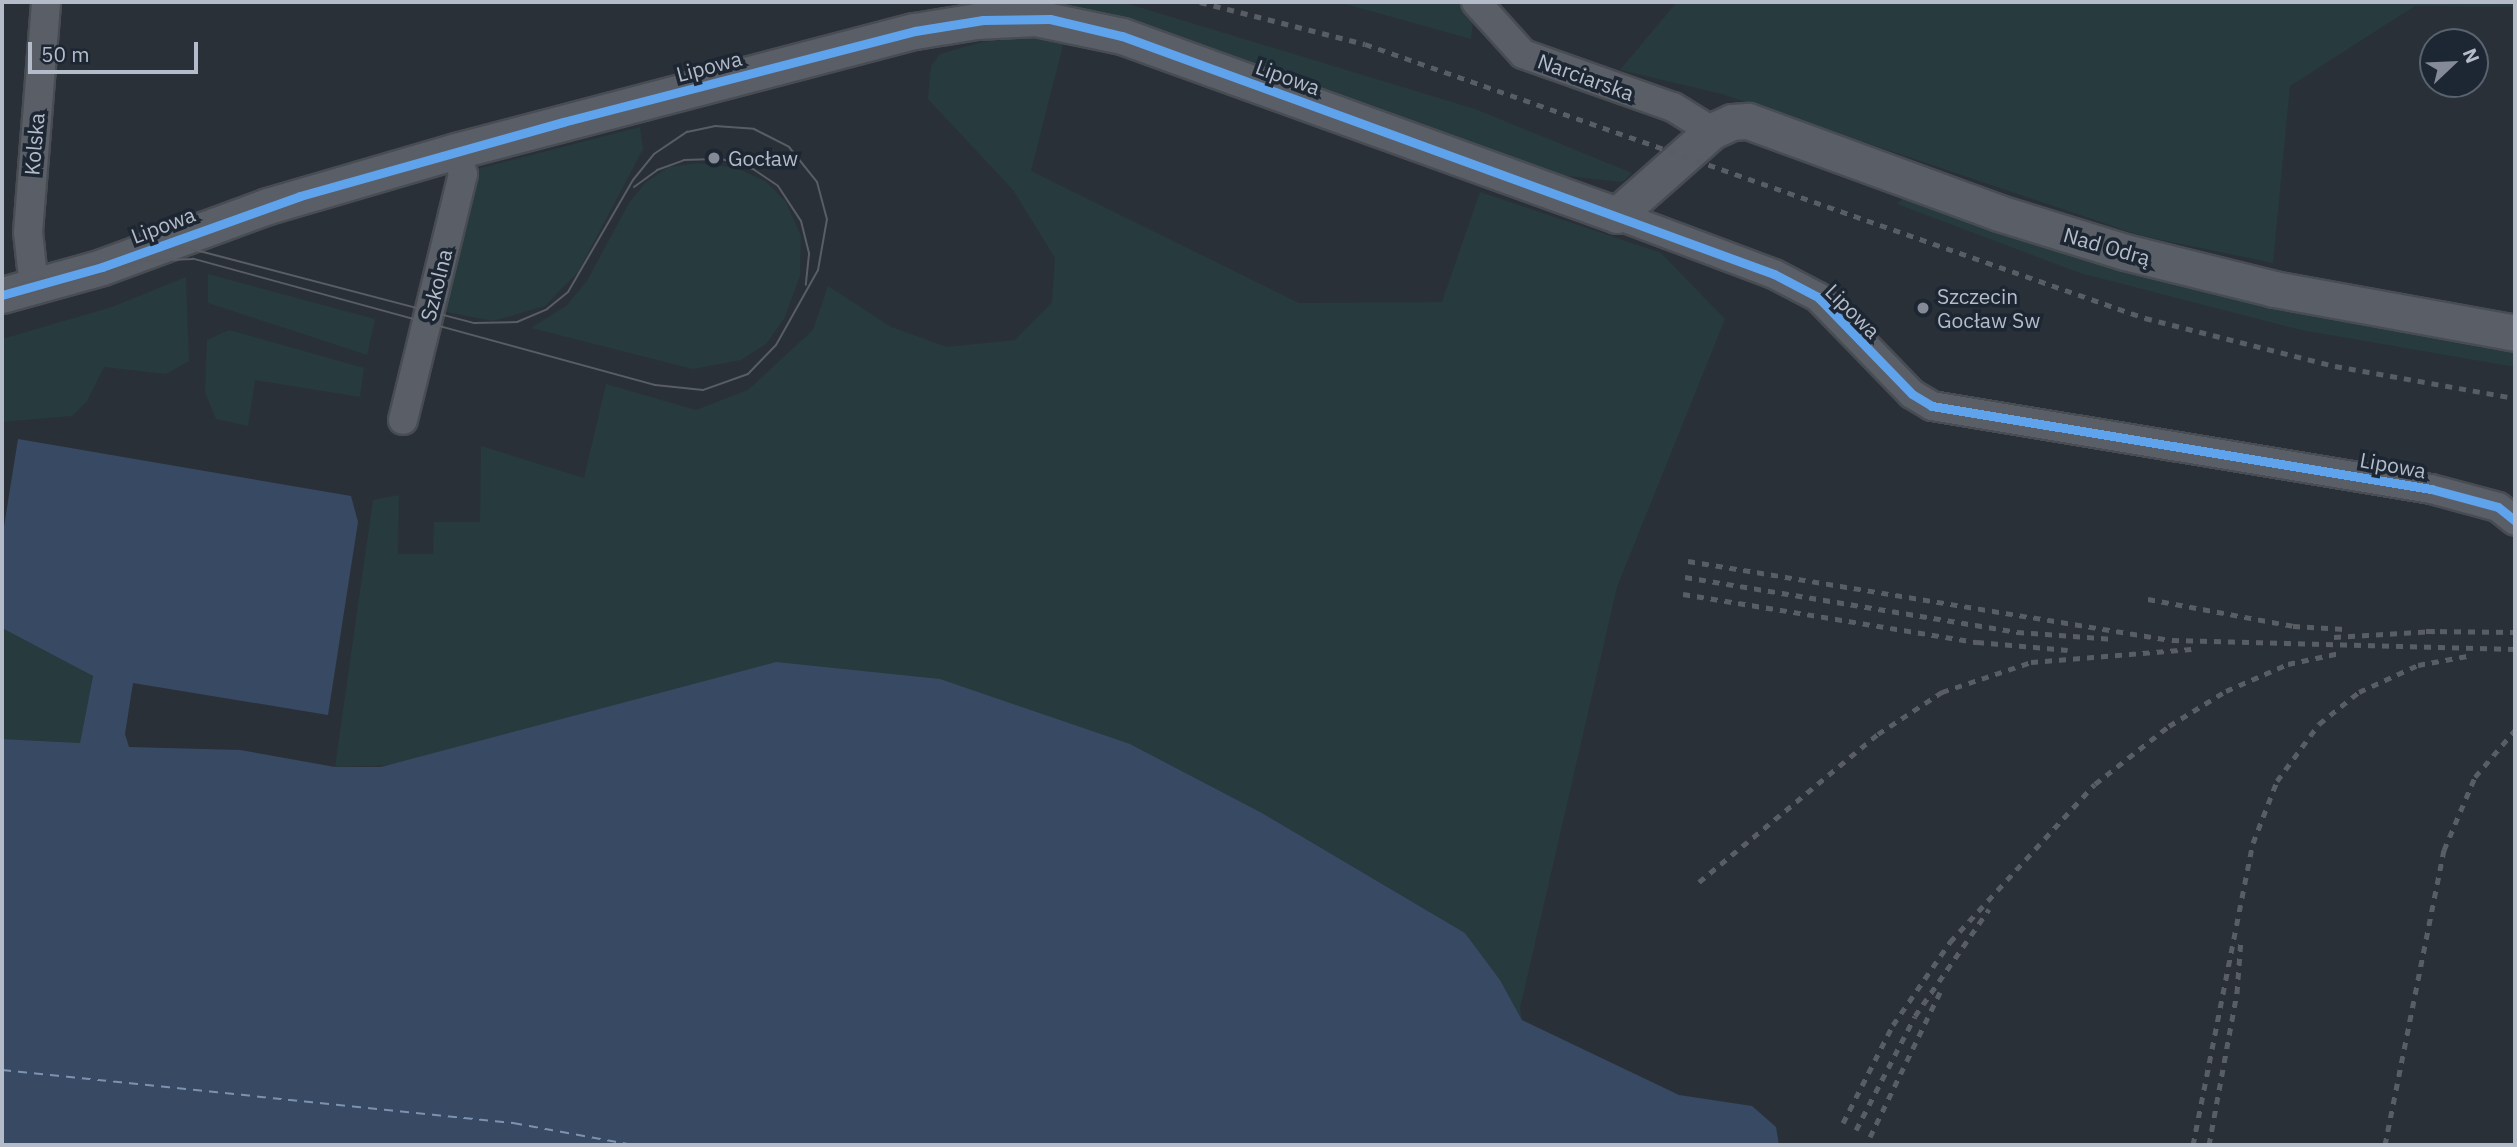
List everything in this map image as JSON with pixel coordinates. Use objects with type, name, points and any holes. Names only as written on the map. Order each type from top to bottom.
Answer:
[{"type":"street","name":"Kolska","points":[[18,291],[28,232],[46,2]]},
{"type":"street","name":"Narciarska","points":[[1476,2],[1523,54],[1673,107],[1712,131]]},
{"type":"street","name":"Lipowa","points":[[18,291],[113,263],[268,206],[456,150],[915,31],[976,21],[1036,18],[1122,36],[1774,274],[1818,297],[1912,394],[1932,406],[2431,489],[2498,507],[2515,521]]},
{"type":"street","name":"Nad Odrą","points":[[1712,131],[1731,122],[1756,123],[1999,213],[2125,253],[2274,289],[2515,333]]},
{"type":"street","points":[[1617,215],[1712,131]]},
{"type":"street","name":"Szkolna","points":[[403,420],[463,174],[456,150]]},
{"type":"green space","points":[[1047,2],[1122,2],[1475,109],[1632,173],[1622,182],[1549,174],[1082,8]]},
{"type":"green space","points":[[1338,2],[1475,2],[1471,39]]},
{"type":"green space","points":[[1677,2],[2515,2],[2515,7],[2415,6],[2290,86],[2273,263],[2142,236],[1722,94],[1620,70]]},
{"type":"green space","points":[[1023,38],[1064,41],[1031,171],[1299,303],[1442,302],[1480,192],[1661,253],[1725,319],[1617,587],[1520,1008],[1522,1020],[1500,980],[1465,933],[1262,813],[1130,744],[335,767],[373,500],[399,495],[398,554],[433,554],[434,522],[480,522],[481,446],[584,478],[606,384],[696,410],[748,390],[813,330],[828,286],[891,327],[947,347],[1015,340],[1052,303],[1055,258],[1013,190],[928,99],[931,66],[940,54],[982,42]]},
{"type":"green space","points":[[640,127],[643,149],[578,272],[545,306],[493,321],[441,311],[477,169]]},
{"type":"green space","points":[[698,163],[737,168],[765,181],[786,202],[801,236],[800,276],[784,319],[766,344],[741,360],[693,369],[531,328],[566,306],[587,281],[629,203],[646,182],[669,167]]},
{"type":"green space","points":[[1905,197],[2174,283],[2515,349],[2515,367],[2301,330],[2080,273],[1897,204]]},
{"type":"green space","points":[[208,274],[375,319],[367,355],[208,303]]},
{"type":"green space","points":[[186,277],[189,361],[166,374],[104,367],[87,401],[72,416],[2,422],[2,339],[112,307]]},
{"type":"green space","points":[[229,330],[364,368],[360,397],[255,380],[248,426],[216,419],[205,392],[207,340]]},
{"type":"green space","points":[[2,628],[93,676],[80,743],[2,739]]},
{"type":"water","points":[[18,439],[351,496],[358,522],[328,715],[133,683],[125,734],[129,747],[240,750],[335,767],[381,767],[776,662],[940,679],[1130,744],[1262,813],[1465,933],[1500,980],[1522,1020],[1679,1095],[1752,1106],[1776,1127],[1779,1145],[2,1145],[2,739],[80,743],[93,676],[2,628],[2,539]]},
{"type":"ferry route","points":[[2,1070],[513,1123],[633,1145]]},
{"type":"tram line","points":[[2,290],[136,252],[188,248],[474,323],[517,322],[547,309],[568,292],[633,180],[654,154],[687,132],[715,126],[754,129],[789,147],[817,182],[827,219],[818,270],[776,345],[748,374],[703,390],[655,385],[193,259],[143,261],[2,300]]},
{"type":"tram line","points":[[634,187],[657,170],[684,160],[722,159],[753,169],[778,186],[801,221],[809,254],[806,285]]},
{"type":"railway","points":[[1200,2],[1365,44],[2145,318],[2335,366],[2515,398]]},
{"type":"railway","points":[[1688,561],[2172,640],[2515,649]]},
{"type":"railway","points":[[1685,577],[2017,632],[2114,639]]},
{"type":"railway","points":[[1683,594],[1977,642],[2068,650]]},
{"type":"railway","points":[[2148,599],[2293,626],[2345,629]]},
{"type":"railway","points":[[2426,631],[2515,632]]},
{"type":"railway","points":[[2334,637],[2435,631]]},
{"type":"railway","points":[[1699,882],[1878,734],[1942,692],[2031,662],[2191,649]]},
{"type":"railway","points":[[1843,1123],[1893,1025],[1950,942],[2095,784],[2169,726],[2226,691],[2288,664],[2340,653]]},
{"type":"railway","points":[[2193,1145],[2253,843],[2277,781],[2319,724],[2359,692],[2418,665],[2467,656]]},
{"type":"railway","points":[[2385,1145],[2444,850],[2475,777],[2515,730]]},
{"type":"railway","points":[[1856,1130],[1915,1016],[1989,909]]},
{"type":"railway","points":[[2209,1145],[2237,993],[2241,938]]},
{"type":"railway","points":[[1870,1137],[1940,992]]},
{"type":"cycle path","points":[[2,295],[102,267],[300,196],[563,122],[915,31],[983,20],[1050,19],[1122,36],[1774,274],[1818,297],[1912,394],[1932,406],[2431,489],[2498,507],[2515,521]]},
{"type":"place","name":"Gocław","points":[[714,158]]},
{"type":"place","name":"Szczecin Gocław Sw","points":[[1923,308]]}]
